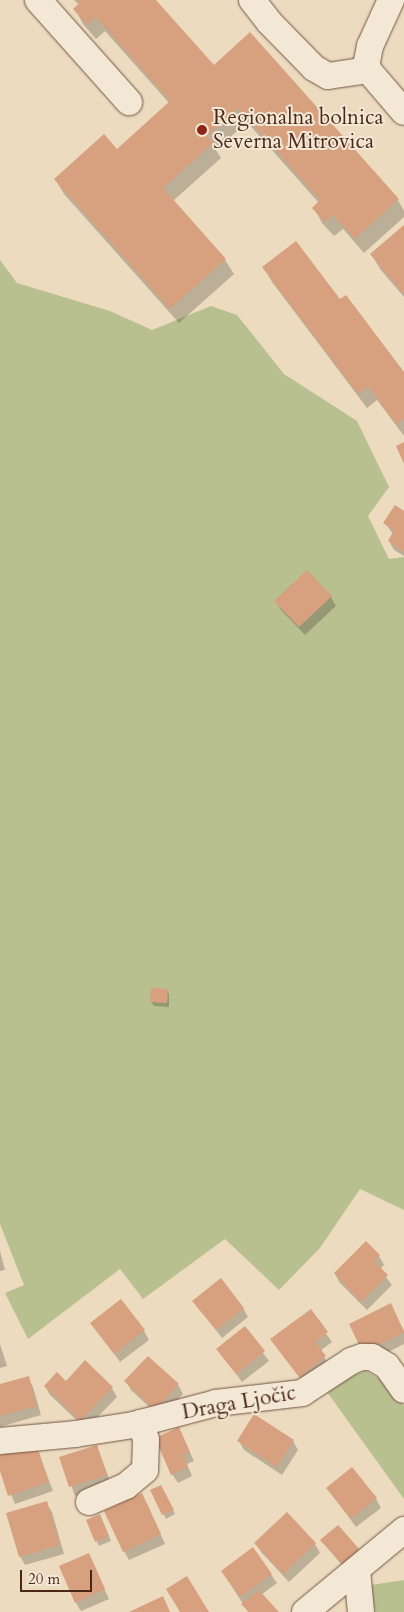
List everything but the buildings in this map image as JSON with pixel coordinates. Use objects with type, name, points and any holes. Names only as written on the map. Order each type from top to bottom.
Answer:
[{"type":"street","points":[[38,0],[129,102]]},
{"type":"street","points":[[252,0],[269,22],[314,68],[328,76],[368,70]]},
{"type":"street","points":[[391,0],[370,46],[366,62],[368,70],[404,112]]},
{"type":"street","name":"Draga Ljočic","points":[[0,1441],[75,1434],[141,1423],[216,1403],[302,1393],[351,1361],[362,1357],[372,1357],[387,1366],[404,1390]]},
{"type":"street","points":[[89,1502],[126,1486],[145,1470],[146,1440],[141,1423]]},
{"type":"street","points":[[305,1612],[404,1530]]},
{"type":"street","points":[[357,1570],[361,1612]]},
{"type":"green space","points":[[0,260],[17,283],[110,311],[152,330],[211,306],[237,315],[284,374],[357,421],[389,487],[368,516],[389,559],[404,557],[404,1210],[360,1189],[320,1248],[279,1290],[225,1239],[143,1299],[120,1269],[28,1339],[5,1293],[24,1285],[0,1224]]},
{"type":"green space","points":[[366,1371],[387,1383],[404,1406],[404,1499],[327,1392],[351,1376]]},
{"type":"green space","points":[[404,1580],[404,1612],[375,1612],[371,1585]]},
{"type":"place","name":"Regionalna bolnica Severna Mitrovica","points":[[202,130]]}]
